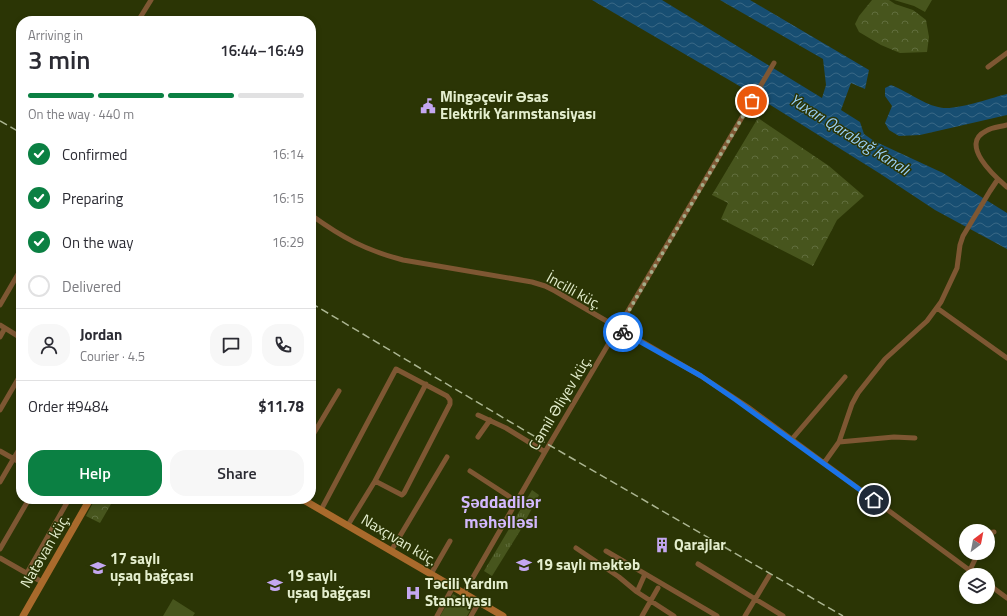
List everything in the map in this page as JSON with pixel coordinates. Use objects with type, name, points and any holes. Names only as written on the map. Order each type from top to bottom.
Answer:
[{"type":"street","points":[[141,16],[149,0]]},
{"type":"street","points":[[988,67],[1007,53]]},
{"type":"street","name":"Cəmil Əliyev küç.","points":[[464,594],[516,501],[774,63]]},
{"type":"street","points":[[1007,125],[984,131],[979,136],[975,144],[977,153],[998,179],[1007,187]]},
{"type":"street","points":[[824,463],[839,442],[852,404],[858,393],[885,359],[920,328],[937,308],[946,292],[956,268],[961,242],[967,228],[998,179]]},
{"type":"street","name":"İncilli küç.","points":[[316,219],[340,236],[385,256],[545,286],[701,376],[748,407],[967,568]]},
{"type":"street","points":[[0,305],[16,278]]},
{"type":"street","points":[[937,308],[1007,358]]},
{"type":"street","points":[[0,336],[2,327],[16,335]]},
{"type":"street","points":[[321,510],[396,369],[447,396],[450,400],[450,404],[404,493],[402,495],[398,494],[375,481]]},
{"type":"street","points":[[792,439],[845,377]]},
{"type":"street","points":[[0,410],[16,383]]},
{"type":"street","points":[[348,525],[375,481],[426,384]]},
{"type":"street","points":[[316,429],[339,390]]},
{"type":"street","points":[[478,415],[506,428],[545,452]]},
{"type":"street","points":[[478,437],[490,420]]},
{"type":"street","points":[[839,442],[894,437],[915,438]]},
{"type":"street","points":[[0,451],[14,459]]},
{"type":"street","points":[[0,482],[16,455]]},
{"type":"street","points":[[392,551],[447,457]]},
{"type":"street","points":[[470,471],[516,501]]},
{"type":"street","points":[[0,549],[26,504]]},
{"type":"street","points":[[27,573],[66,504]]},
{"type":"street","name":"Natəvan küç.","points":[[23,616],[87,504]]},
{"type":"street","name":"Naxçıvan küç.","points":[[311,504],[503,616]]},
{"type":"street","points":[[431,574],[450,541]]},
{"type":"street","points":[[576,548],[637,592],[674,616]]},
{"type":"street","points":[[606,551],[717,616]]},
{"type":"street","points":[[0,558],[42,582]]},
{"type":"street","points":[[698,564],[783,616]]},
{"type":"street","points":[[637,592],[645,574]]},
{"type":"street","points":[[745,616],[769,576]]},
{"type":"street","points":[[437,616],[453,587]]},
{"type":"street","points":[[642,616],[658,588]]},
{"type":"street","points":[[995,589],[1007,598]]},
{"type":"street","points":[[471,616],[479,602]]},
{"type":"green space","points":[[872,0],[889,0],[895,4],[913,10],[926,20],[929,37],[927,52],[900,53],[881,45],[859,32],[855,24],[859,16]]},
{"type":"green space","points":[[894,0],[932,0],[925,12],[914,6]]},
{"type":"green space","points":[[758,118],[829,166],[864,196],[837,220],[813,266],[721,219],[728,203],[712,195]]},
{"type":"green space","points":[[532,490],[539,495],[520,531],[492,576],[484,571]]},
{"type":"green space","points":[[92,504],[111,504],[100,523],[86,516]]},
{"type":"green space","points":[[453,594],[473,606],[467,616],[440,616]]},
{"type":"green space","points":[[173,599],[195,613],[193,616],[163,616]]},
{"type":"water","name":"Yuxarı Qarabağ Kanalı","points":[[592,0],[662,0],[822,98],[826,85],[823,59],[720,0],[750,0],[869,70],[865,89],[851,83],[841,110],[860,122],[864,134],[874,141],[943,173],[1007,213],[1007,249],[935,210],[748,91]]},
{"type":"water","points":[[891,85],[926,103],[945,108],[972,104],[1007,94],[1007,115],[920,135],[899,136],[889,130],[885,123],[892,106],[885,96],[885,88]]},
{"type":"railway","points":[[0,121],[16,130]]},
{"type":"railway","points":[[316,306],[549,445],[843,616]]},
{"type":"way so far","points":[[623,332],[618,329],[752,101]]},
{"type":"place","name":"Mingəçevir Əsas Elektrik Yarımstansiyası","points":[[428,106]]},
{"type":"place","name":"Qarajlar","points":[[662,545]]},
{"type":"place","name":"19 saylı məktəb","points":[[524,565]]},
{"type":"place","name":"17 saylı uşaq bağçası","points":[[98,568]]},
{"type":"place","name":"19 saylı uşaq bağçası","points":[[275,585]]},
{"type":"place","name":"Təcili Yardım Stansiyası","points":[[413,593]]},
{"type":"district","name":"Şəddadilər məhəlləsi","points":[[501,512]]},
{"type":"route","points":[[623,332],[701,376],[748,407],[874,500]]}]
